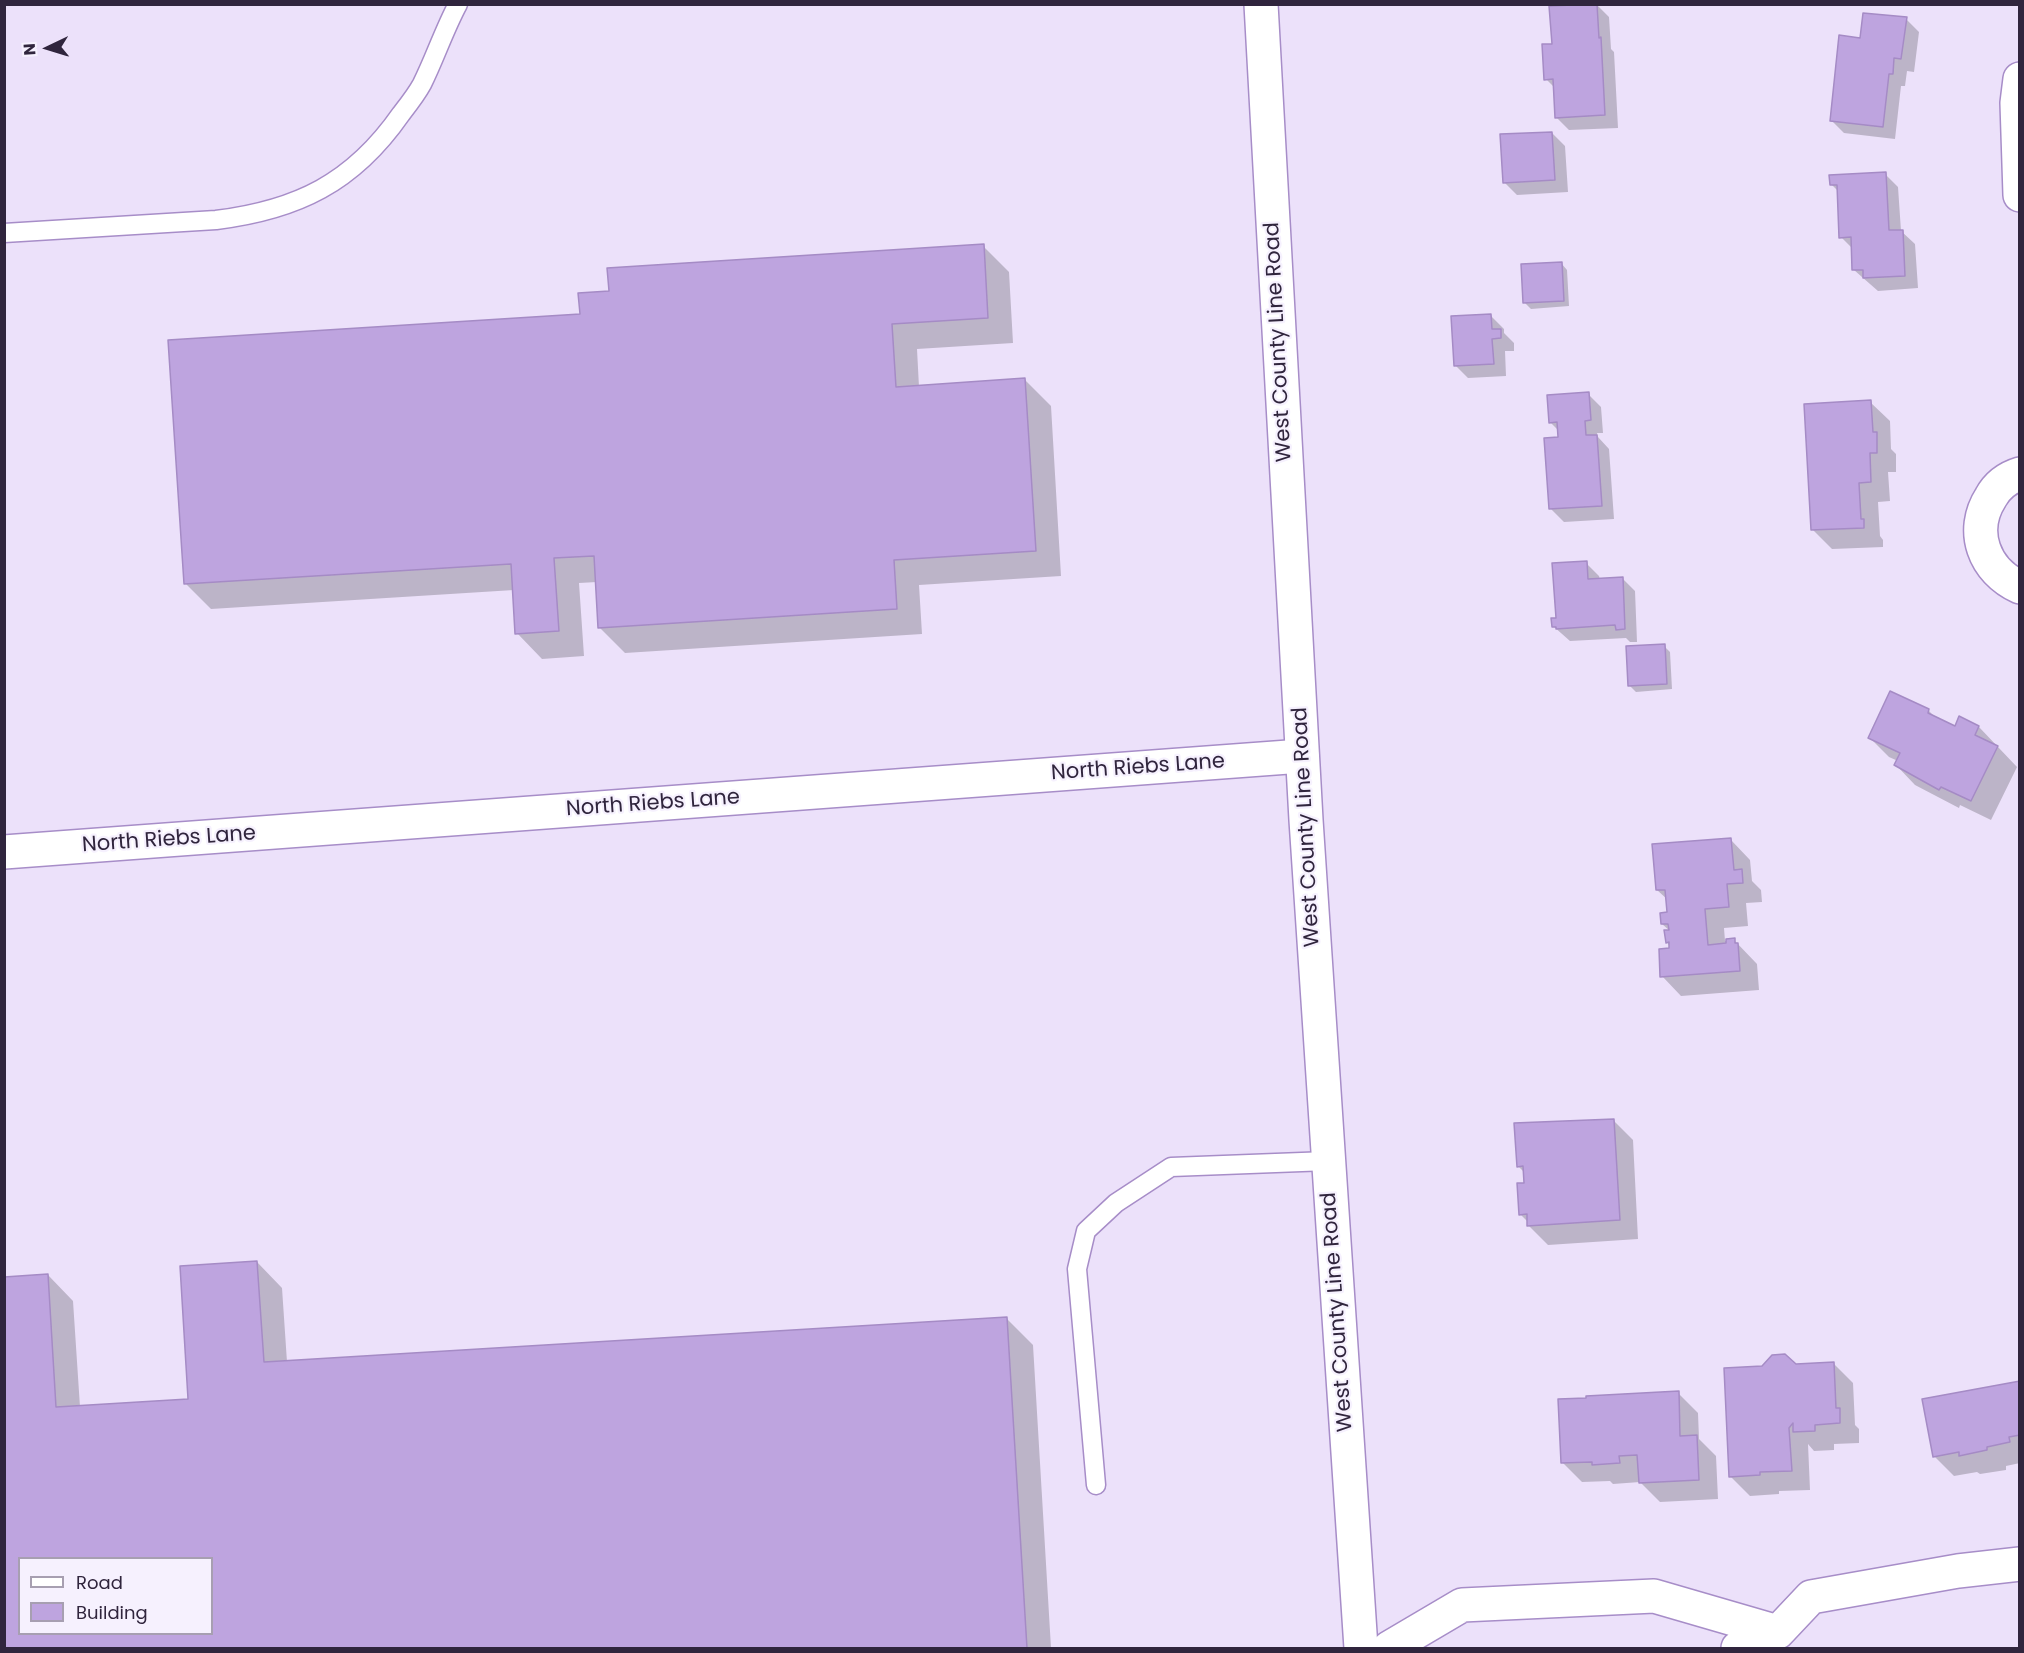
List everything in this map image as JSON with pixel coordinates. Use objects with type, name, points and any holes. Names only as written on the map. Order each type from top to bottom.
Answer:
[{"type":"street","name":"West County Line Road","points":[[1261,4],[1302,756],[1361,1648]]},
{"type":"street","points":[[2019,79],[2017,102],[2019,195]]},
{"type":"street","points":[[2019,474],[1996,489],[1985,505],[1980,524],[1981,544],[1989,562],[2001,577],[2019,587]]},
{"type":"street","name":"North Riebs Lane","points":[[4,852],[1302,756]]},
{"type":"street","points":[[1738,1648],[1778,1640],[1811,1597],[1958,1571],[2019,1564]]},
{"type":"street","points":[[1389,1648],[1462,1605],[1654,1596],[1778,1640]]},
{"type":"lane","points":[[4,233],[216,220],[250,216],[304,198],[327,186],[357,165],[386,136],[421,86],[458,4]]},
{"type":"lane","points":[[1096,1485],[1077,1269],[1086,1232],[1116,1203],[1171,1167],[1328,1161]]},
{"type":"building","points":[[1597,4],[1605,115],[1555,118],[1553,79],[1544,80],[1542,44],[1552,44],[1549,6]]},
{"type":"building","points":[[1863,13],[1907,17],[1901,59],[1894,58],[1893,74],[1889,74],[1883,127],[1830,121],[1839,35],[1860,38]]},
{"type":"building","points":[[1552,132],[1555,180],[1503,183],[1500,134]]},
{"type":"building","points":[[1886,172],[1889,230],[1903,230],[1905,276],[1863,278],[1863,270],[1852,270],[1851,237],[1839,238],[1837,185],[1830,185],[1829,175]]},
{"type":"building","points":[[984,244],[988,318],[892,324],[896,387],[1025,378],[1036,551],[894,560],[897,609],[598,628],[594,556],[554,558],[559,631],[515,634],[511,564],[184,584],[168,340],[580,314],[578,293],[609,291],[607,268]]},
{"type":"building","points":[[1562,262],[1564,301],[1523,303],[1521,264]]},
{"type":"building","points":[[1491,314],[1492,329],[1501,329],[1501,338],[1492,339],[1494,364],[1454,366],[1451,316]]},
{"type":"building","points":[[1589,392],[1591,420],[1585,421],[1586,435],[1597,435],[1602,506],[1549,509],[1544,438],[1558,437],[1557,422],[1549,423],[1547,395]]},
{"type":"building","points":[[1871,400],[1873,432],[1877,432],[1877,453],[1870,453],[1871,482],[1859,483],[1861,519],[1864,519],[1864,528],[1811,530],[1804,404]]},
{"type":"building","points":[[1587,561],[1588,579],[1623,577],[1625,629],[1616,630],[1615,625],[1556,629],[1552,627],[1551,618],[1556,618],[1552,563]]},
{"type":"building","points":[[1665,644],[1667,684],[1628,686],[1626,646]]},
{"type":"building","points":[[1890,691],[1929,709],[1928,713],[1955,726],[1959,716],[1979,726],[1975,735],[1998,746],[1971,801],[1941,787],[1939,790],[1894,765],[1900,753],[1868,738]]},
{"type":"building","points":[[1731,838],[1734,870],[1742,869],[1743,883],[1727,884],[1729,907],[1705,909],[1708,945],[1726,943],[1726,939],[1735,938],[1735,943],[1738,943],[1740,971],[1660,977],[1659,949],[1669,948],[1664,930],[1669,930],[1668,924],[1661,924],[1660,913],[1667,912],[1665,890],[1656,890],[1652,844]]},
{"type":"building","points":[[1614,1119],[1620,1220],[1527,1226],[1527,1214],[1519,1215],[1517,1183],[1524,1183],[1523,1166],[1517,1167],[1514,1123]]},
{"type":"building","points":[[257,1261],[264,1362],[1007,1317],[1027,1648],[4,1648],[4,1277],[48,1274],[56,1407],[188,1399],[180,1266]]},
{"type":"building","points":[[1785,1354],[1796,1364],[1834,1362],[1836,1408],[1840,1408],[1840,1423],[1815,1425],[1815,1431],[1793,1432],[1793,1423],[1789,1428],[1792,1471],[1760,1472],[1760,1475],[1729,1477],[1724,1368],[1762,1366],[1772,1355]]},
{"type":"building","points":[[2020,1381],[2020,1435],[2009,1437],[2010,1442],[1987,1447],[1987,1450],[1959,1456],[1959,1452],[1933,1457],[1922,1399]]},
{"type":"building","points":[[1679,1391],[1680,1436],[1697,1435],[1699,1480],[1639,1483],[1637,1455],[1619,1456],[1620,1463],[1592,1465],[1592,1462],[1561,1463],[1558,1399]]}]
